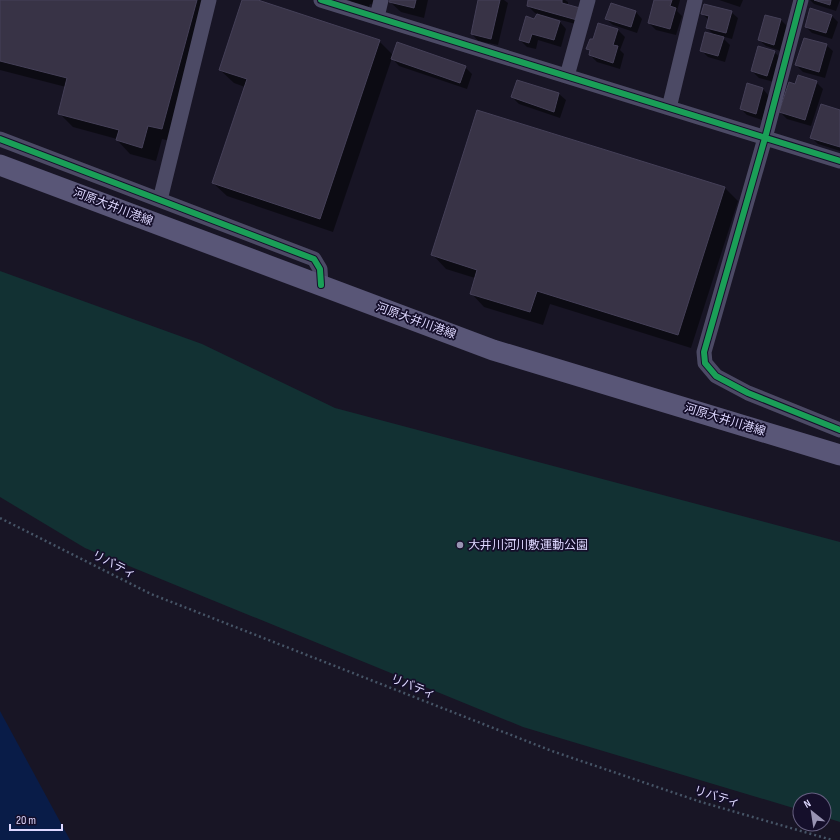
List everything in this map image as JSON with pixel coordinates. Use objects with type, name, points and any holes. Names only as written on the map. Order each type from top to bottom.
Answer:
[{"type":"main road","name":"河原大井川港線","points":[[0,165],[494,350],[840,455]]},
{"type":"street","points":[[160,200],[209,0]]},
{"type":"street","points":[[321,0],[840,161]]},
{"type":"street","points":[[377,18],[381,0]]},
{"type":"street","points":[[567,76],[588,0]]},
{"type":"street","points":[[669,108],[695,0]]},
{"type":"street","points":[[801,0],[765,138],[704,352],[705,363],[716,376],[748,393],[840,430]]},
{"type":"street","points":[[0,139],[314,259],[320,269],[321,285]]},
{"type":"green space","name":"大井川河川敷運動公園","points":[[0,271],[202,344],[335,408],[840,542],[840,822],[832,820],[832,792],[792,792],[792,808],[523,727],[85,548],[0,497]]},
{"type":"water","points":[[0,711],[70,840],[0,840]]},
{"type":"building","points":[[0,0],[197,0],[162,129],[148,126],[142,148],[116,140],[119,130],[58,114],[67,78],[0,61]]},
{"type":"building","points":[[242,0],[258,0],[380,40],[320,219],[212,183],[247,79],[219,70]]},
{"type":"building","points":[[390,0],[416,0],[414,8],[389,2]]},
{"type":"building","points":[[478,0],[500,0],[491,39],[471,34]]},
{"type":"building","points":[[528,0],[562,0],[562,3],[580,8],[577,20],[527,6]]},
{"type":"building","points":[[654,0],[672,0],[670,6],[676,8],[670,29],[648,23]]},
{"type":"building","points":[[814,0],[831,0],[830,5]]},
{"type":"building","points":[[611,3],[636,11],[631,27],[605,19]]},
{"type":"building","points":[[704,4],[732,11],[726,33],[706,28],[709,16],[701,14]]},
{"type":"building","points":[[810,8],[832,15],[826,33],[805,27]]},
{"type":"building","points":[[537,14],[560,21],[554,40],[532,34],[529,43],[519,40],[526,16],[534,19]]},
{"type":"building","points":[[765,15],[781,19],[774,45],[758,40]]},
{"type":"building","points":[[598,23],[618,29],[613,45],[618,46],[613,63],[589,55],[590,50],[586,49],[590,39],[593,39]]},
{"type":"building","points":[[705,32],[724,37],[718,56],[700,51]]},
{"type":"building","points":[[804,38],[827,44],[819,72],[795,65]]},
{"type":"building","points":[[397,42],[466,66],[460,83],[391,59]]},
{"type":"building","points":[[758,46],[775,51],[767,76],[751,71]]},
{"type":"building","points":[[798,75],[817,81],[805,120],[779,112],[789,82],[795,84]]},
{"type":"building","points":[[517,80],[559,93],[554,112],[511,97]]},
{"type":"building","points":[[747,83],[763,88],[756,114],[740,109]]},
{"type":"building","points":[[821,104],[840,110],[840,147],[810,138]]},
{"type":"building","points":[[477,110],[725,187],[678,335],[537,291],[530,312],[470,294],[477,270],[431,255]]},
{"type":"cycle path","points":[[321,0],[840,161]]},
{"type":"cycle path","points":[[801,0],[765,138],[704,352],[705,363],[716,376],[748,393],[840,430]]},
{"type":"cycle path","points":[[0,139],[314,259],[320,269],[321,285]]},
{"type":"place","name":"大井川河川敷運動公園","points":[[460,545]]}]
